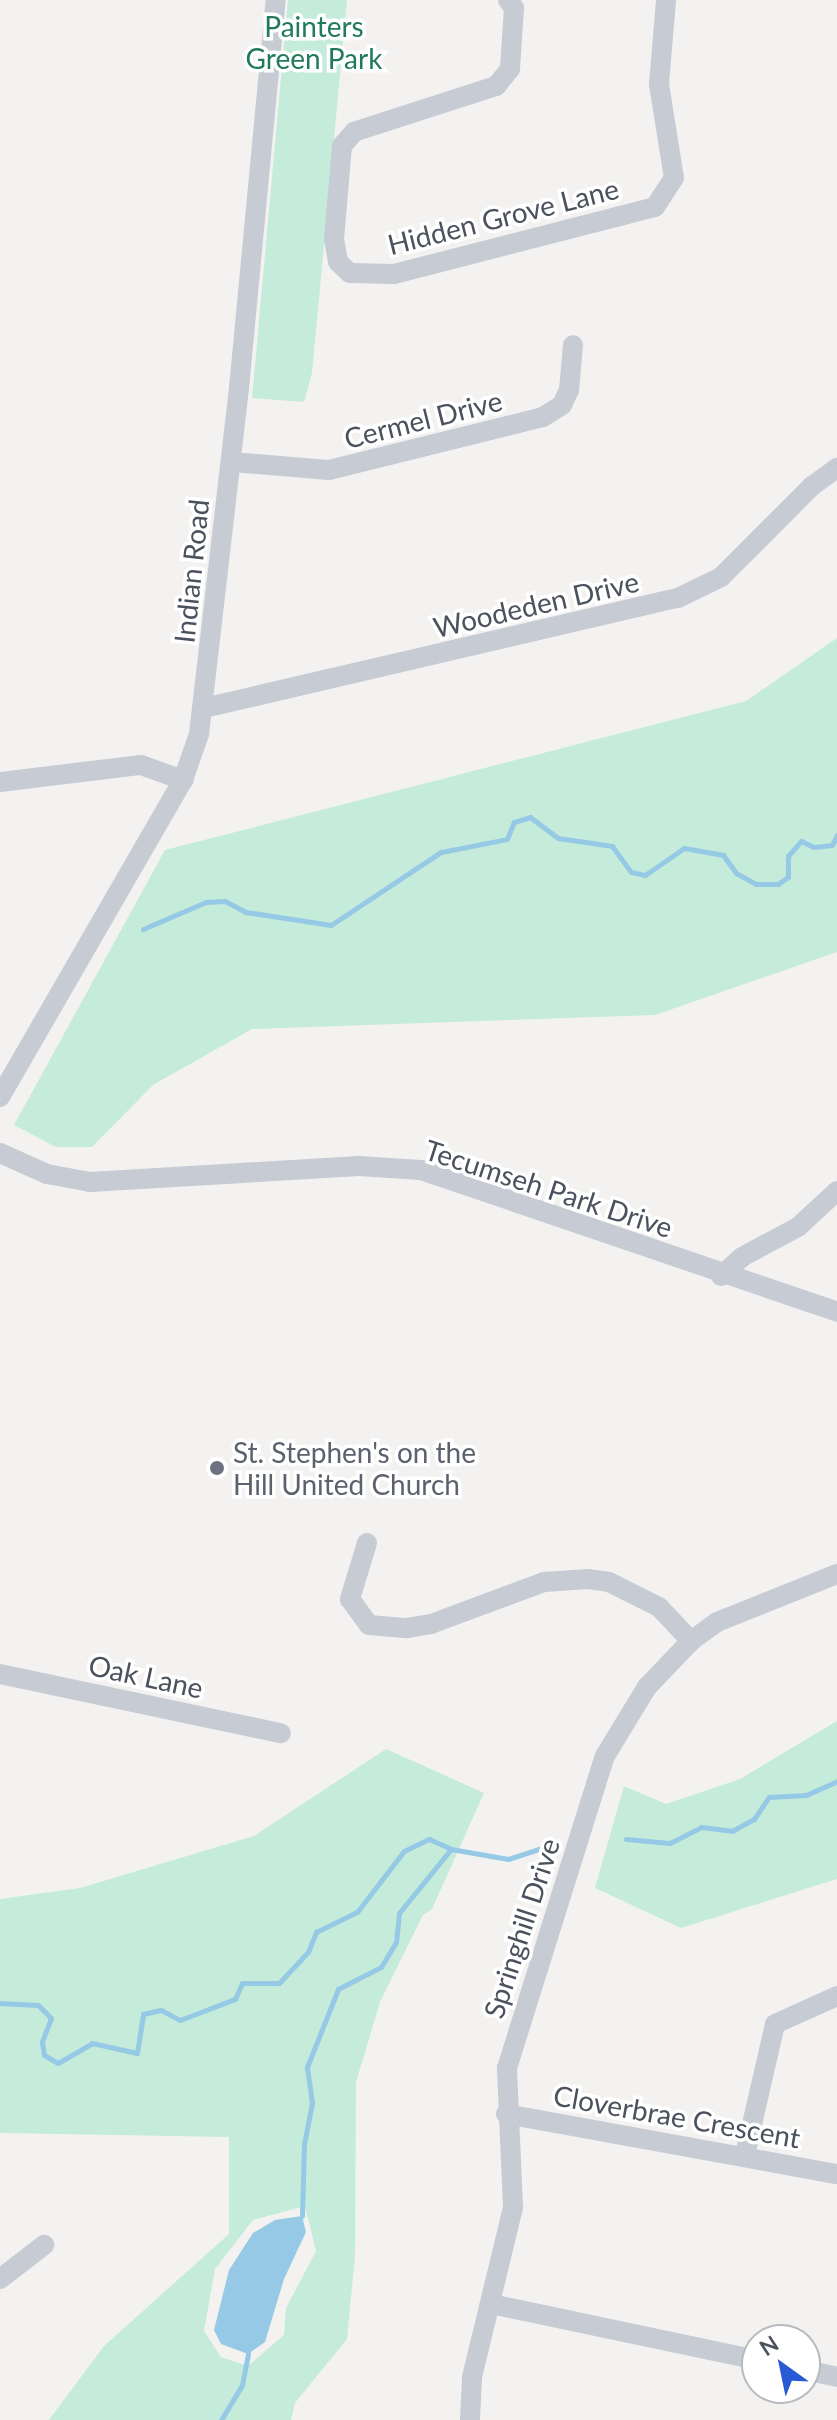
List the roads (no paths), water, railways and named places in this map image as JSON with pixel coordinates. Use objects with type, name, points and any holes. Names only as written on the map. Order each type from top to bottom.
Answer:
[{"type":"street","name":"Indian Road","points":[[0,1097],[183,780],[204,708],[232,462],[276,0]]},
{"type":"street","name":"Hidden Grove Lane","points":[[508,0],[514,8],[510,69],[496,86],[354,132],[342,146],[334,239],[338,262],[350,273],[394,274],[655,207],[674,178],[659,84],[666,0]]},
{"type":"street","name":"Cermel Drive","points":[[232,462],[329,470],[543,417],[562,405],[569,390],[573,345]]},
{"type":"street","name":"Woodeden Drive","points":[[204,708],[678,598],[721,577],[812,486],[837,468]]},
{"type":"street","points":[[0,782],[141,765],[183,780]]},
{"type":"street","name":"Tecumseh Park Drive","points":[[0,1153],[47,1174],[90,1182],[359,1166],[421,1170],[721,1276],[837,1312]]},
{"type":"street","points":[[721,1276],[742,1257],[798,1227],[837,1191]]},
{"type":"street","points":[[367,1543],[350,1599],[369,1625],[407,1628],[431,1624],[544,1582],[588,1579],[609,1582],[659,1607],[691,1641]]},
{"type":"street","name":"Springhill Drive","points":[[470,2420],[472,2377],[513,2207],[514,2160],[506,2114],[512,2046],[605,1756],[647,1687],[691,1641],[717,1622],[837,1574]]},
{"type":"street","name":"Oak Lane","points":[[0,1674],[281,1733]]},
{"type":"street","points":[[745,2155],[775,2024],[837,1996]]},
{"type":"street","name":"Cloverbrae Crescent","points":[[506,2114],[837,2174]]},
{"type":"street","points":[[0,2279],[44,2245]]},
{"type":"street","points":[[491,2304],[741,2357]]},
{"type":"water","points":[[302,2216],[306,2232],[284,2279],[265,2342],[248,2354],[221,2344],[214,2330],[229,2270],[253,2233],[275,2220]]},
{"type":"waterway","points":[[143,929],[206,902],[225,901],[246,912],[331,925],[441,852],[507,839],[514,822],[530,817],[558,838],[612,846],[631,872],[645,875],[684,848],[723,855],[736,873],[756,884],[778,884],[788,877],[788,856],[801,841],[814,847],[832,845],[837,835]]},
{"type":"waterway","points":[[626,1839],[670,1843],[701,1827],[732,1831],[754,1819],[769,1797],[806,1795],[837,1781]]},
{"type":"waterway","points":[[0,2003],[38,2005],[51,2018],[42,2042],[44,2055],[58,2063],[92,2043],[137,2053],[143,2014],[161,2010],[180,2020],[235,1999],[242,1983],[279,1983],[308,1952],[316,1932],[357,1912],[404,1851],[429,1839],[451,1849]]},
{"type":"waterway","points":[[302,2216],[304,2144],[312,2103],[307,2067],[338,1989],[381,1967],[396,1942],[399,1913],[451,1849],[508,1859],[546,1847]]},
{"type":"waterway","points":[[221,2420],[242,2385],[248,2354]]},
{"type":"place","name":"St. Stephen's on the Hill United Church","points":[[217,1468]]},
{"type":"park label","name":"Painters Green Park","points":[[314,42]]}]
